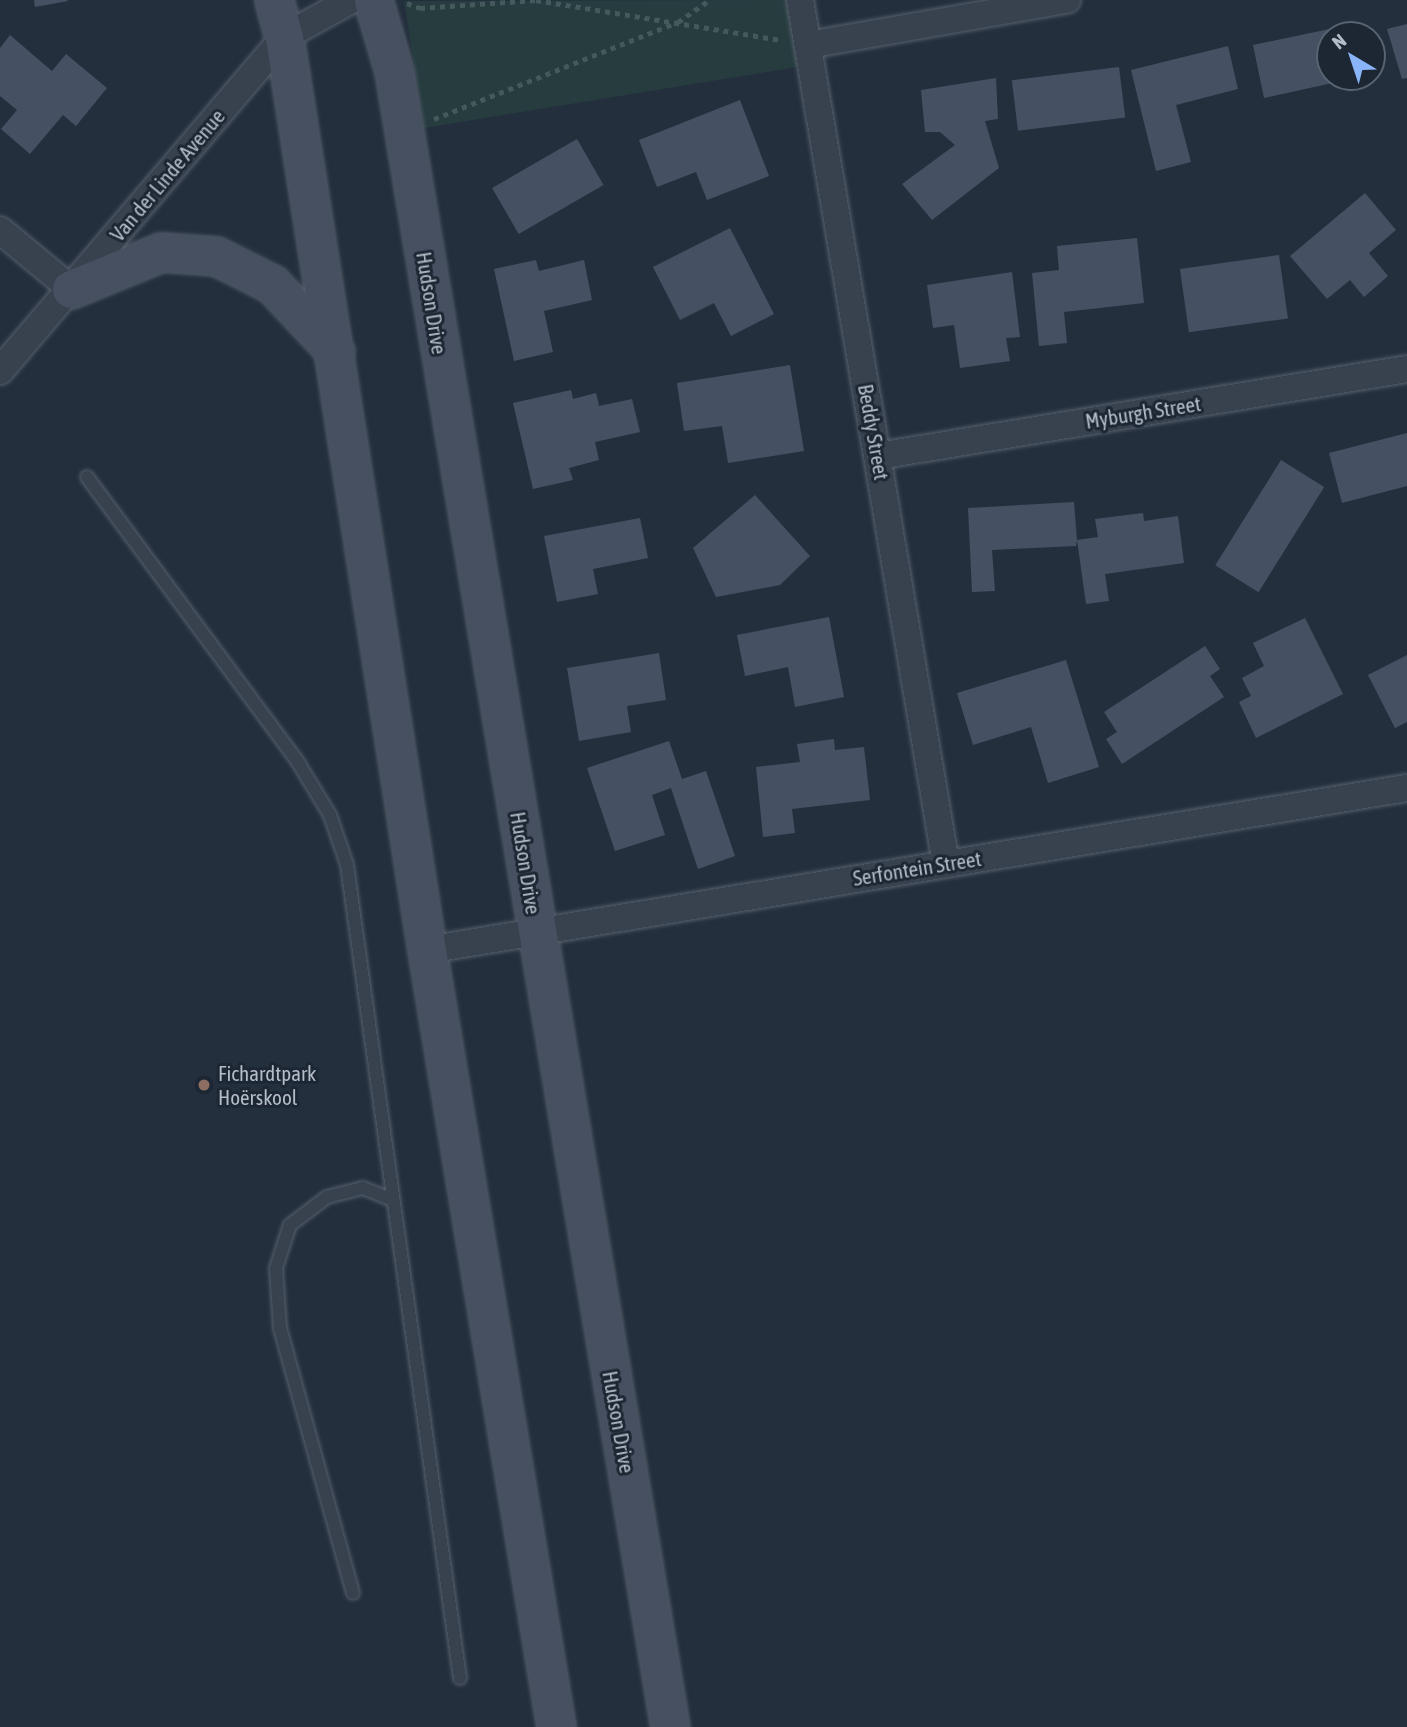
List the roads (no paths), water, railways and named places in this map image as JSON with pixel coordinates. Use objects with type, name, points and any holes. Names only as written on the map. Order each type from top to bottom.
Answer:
[{"type":"street","points":[[274,0],[284,37],[427,950],[556,1727]]},
{"type":"street","name":"Van der Linde Avenue","points":[[0,371],[284,37],[351,0]]},
{"type":"street","name":"Hudson Drive","points":[[373,0],[394,71],[670,1727]]},
{"type":"street","name":"Beddy Street","points":[[800,0],[946,863]]},
{"type":"street","points":[[808,45],[1067,0]]},
{"type":"street","points":[[0,230],[71,289],[161,252],[216,256],[272,284],[335,351]]},
{"type":"street","name":"Myburgh Street","points":[[878,456],[1407,369]]},
{"type":"street","name":"Serfontein Street","points":[[427,950],[1407,788]]},
{"type":"lane","points":[[87,477],[299,764],[330,815],[347,865],[460,1678]]},
{"type":"lane","points":[[353,1592],[280,1328],[276,1268],[290,1225],[327,1197],[363,1188],[392,1200]]},
{"type":"place","name":"Fichardtpark Hoërskool","points":[[204,1085]]}]
